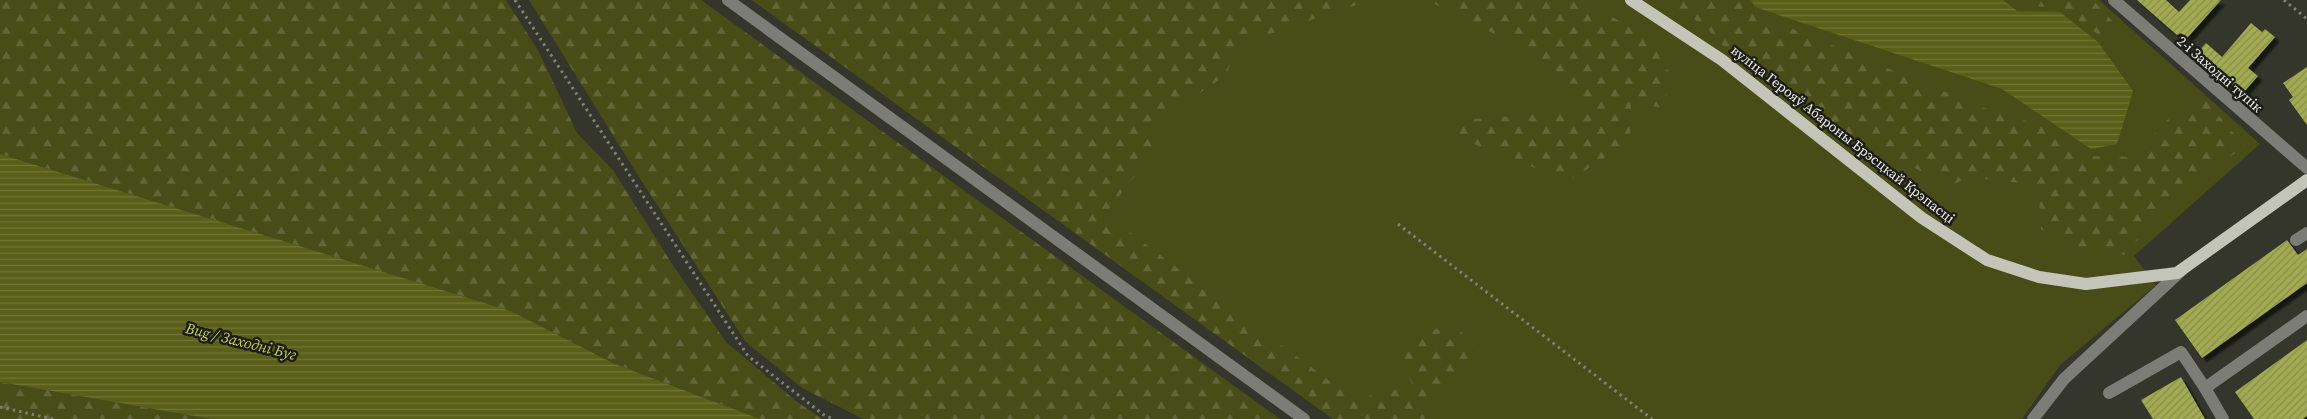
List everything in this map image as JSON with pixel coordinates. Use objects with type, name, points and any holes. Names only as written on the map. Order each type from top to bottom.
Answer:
[{"type":"main road","name":"вуліца Герояў Абароны Брэсцкай Крэпасці","points":[[1631,0],[1722,60],[1922,218],[1988,260],[2039,277],[2086,284],[2177,273],[2307,180]]},
{"type":"street","points":[[728,0],[1304,419]]},
{"type":"street","name":"2-і Заходні тупік","points":[[2114,0],[2307,168]]},
{"type":"street","points":[[2296,240],[2307,233]]},
{"type":"street","name":"вуліца Герояў Абароны Брэсцкай Крэпасці","points":[[2033,419],[2064,379],[2188,264]]},
{"type":"street","points":[[2205,388],[2307,316]]},
{"type":"street","points":[[2109,393],[2181,352],[2223,419]]},
{"type":"path","points":[[516,0],[748,356],[824,415],[834,419]]},
{"type":"path","points":[[2284,0],[2307,19]]},
{"type":"path","points":[[1398,224],[1652,419]]},
{"type":"path","points":[[0,406],[53,419]]},
{"type":"green space","points":[[0,0],[506,0],[539,52],[577,133],[613,170],[672,264],[726,342],[796,401],[822,419],[760,419],[615,364],[511,311],[0,154]]},
{"type":"green space","points":[[529,0],[701,0],[1280,419],[863,419],[802,388],[745,341],[634,169]]},
{"type":"green space","points":[[752,0],[2099,0],[2260,144],[2134,256],[2156,285],[2060,365],[2022,419],[1333,419]]},
{"type":"green space","points":[[752,0],[1371,0],[1240,44],[1225,76],[1154,124],[1157,148],[1105,214],[1358,402],[1392,384],[1416,393],[1404,366],[1407,336],[1453,325],[1474,345],[1455,385],[1427,405],[1426,419],[1333,419]]},
{"type":"green space","points":[[1426,0],[1582,0],[1655,41],[1659,56],[1669,72],[1665,108],[1631,103],[1630,142],[1568,181],[1451,135],[1472,119],[1543,112],[1580,111],[1568,81],[1533,53]]},
{"type":"green space","points":[[1666,0],[1743,0],[1751,12],[1984,108],[2061,132],[2085,156],[2132,157],[2172,115],[2203,97],[2245,147],[2190,182],[2124,255],[2110,250],[2075,248],[2041,229],[2038,185],[1967,177],[1951,186],[1824,123],[1745,69],[1706,27]]},
{"type":"green space","points":[[2013,0],[2093,0],[2113,22],[2099,35],[2061,8],[2019,5]]},
{"type":"green space","points":[[0,382],[207,418],[211,419],[0,419]]},
{"type":"water","points":[[1751,0],[2003,0],[2017,11],[2060,12],[2098,42],[2133,91],[2117,144],[2091,149],[2002,89],[1755,7]]},
{"type":"water","name":"Bug / Заходні Буг","points":[[0,154],[511,311],[615,364],[760,419],[211,419],[0,382]]},
{"type":"building","points":[[2137,0],[2166,0],[2179,12],[2190,0],[2221,0],[2187,38],[2181,33],[2177,35]]},
{"type":"building","points":[[2251,23],[2262,32],[2265,29],[2275,37],[2248,68],[2258,76],[2242,94],[2196,54],[2206,43],[2222,57]]},
{"type":"building","points":[[2307,67],[2307,125],[2289,100],[2293,97],[2283,83]]},
{"type":"building","points":[[2287,240],[2298,255],[2307,249],[2307,283],[2202,358],[2175,320]]},
{"type":"building","points":[[2307,340],[2307,416],[2303,419],[2254,419],[2235,392]]},
{"type":"building","points":[[2181,377],[2205,419],[2153,419],[2141,400]]}]
